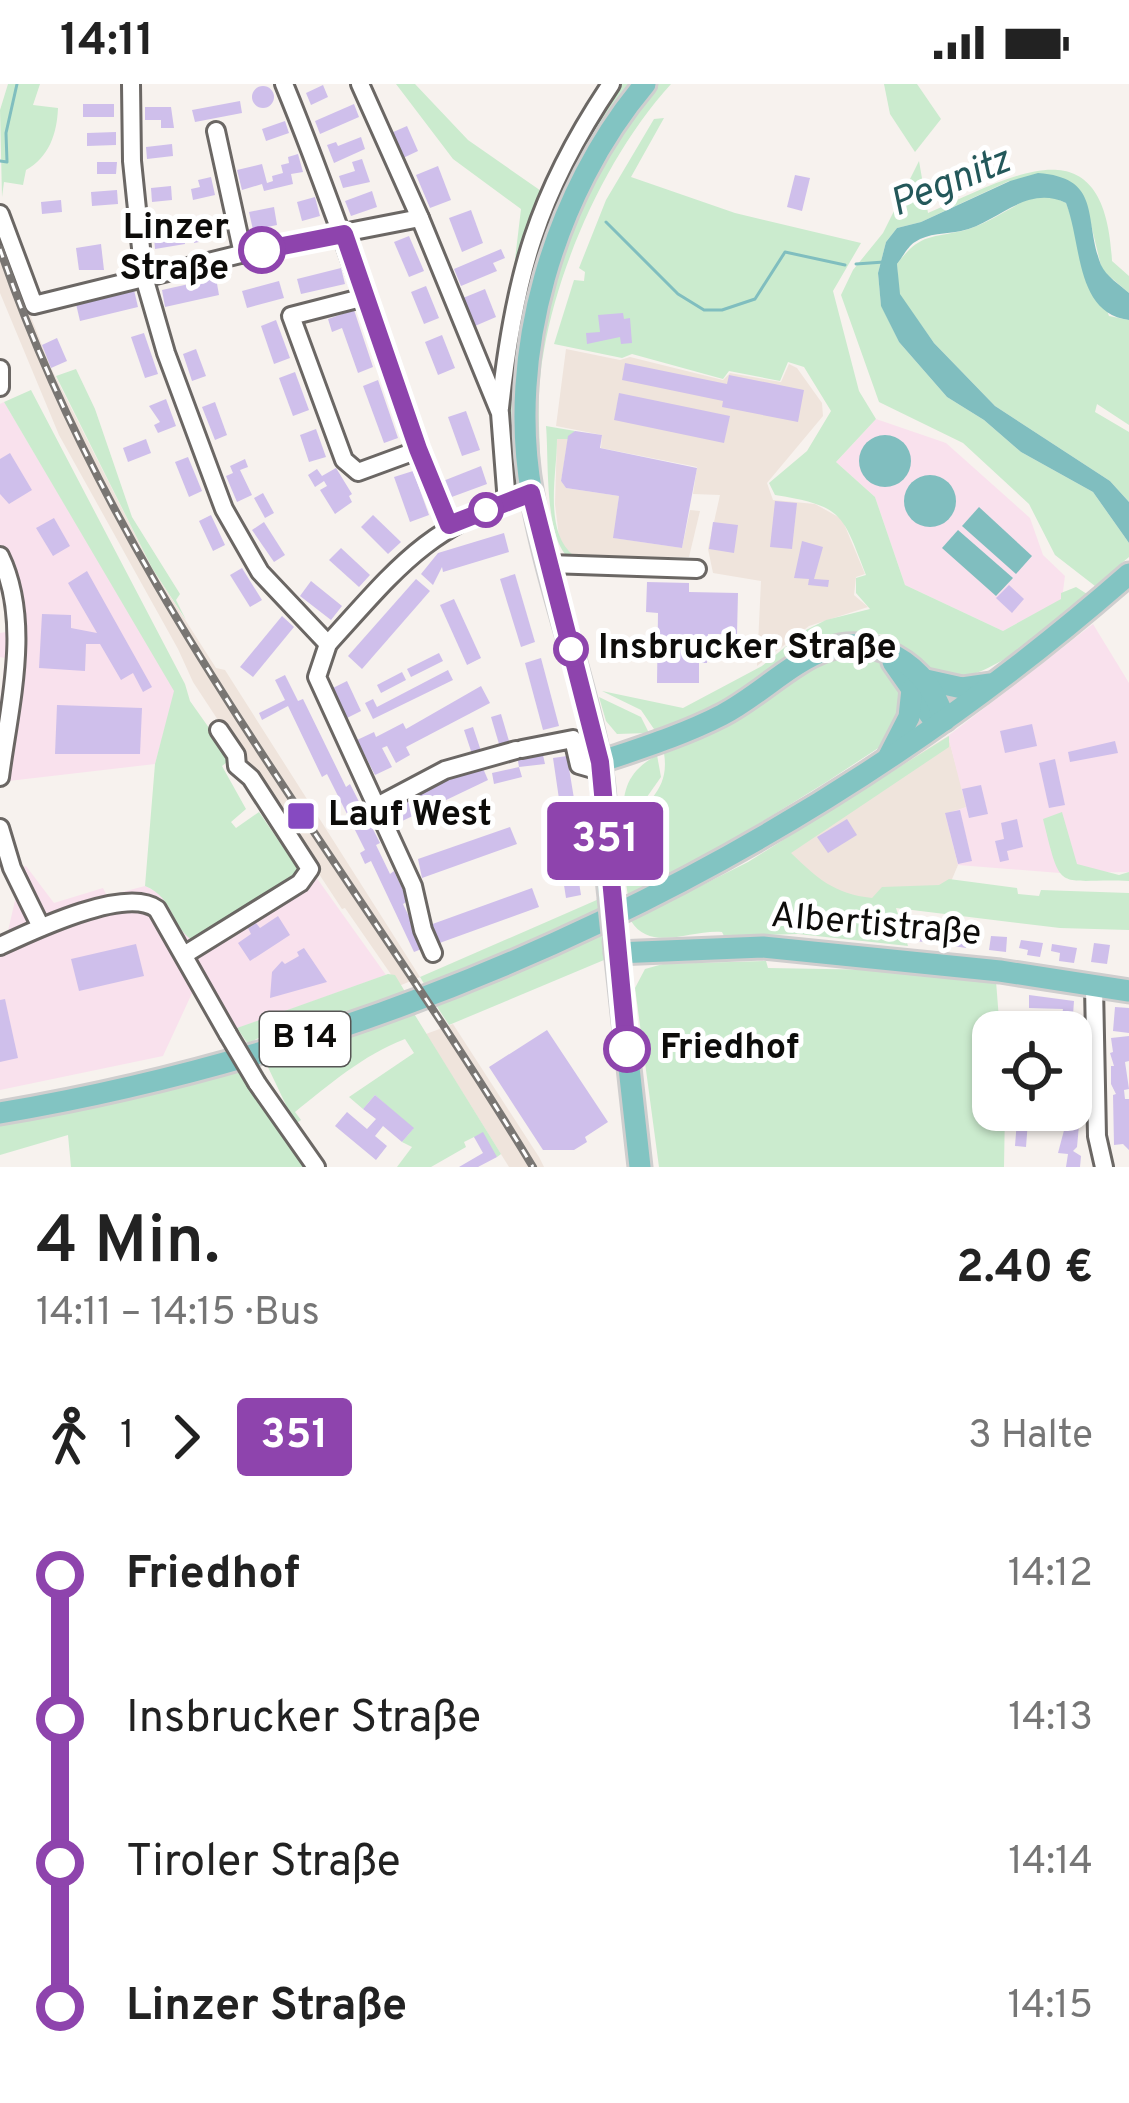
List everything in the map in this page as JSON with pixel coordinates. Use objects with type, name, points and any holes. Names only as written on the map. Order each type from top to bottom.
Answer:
[{"type":"main road","points":[[640,1167],[593,766],[531,493],[526,432],[530,351],[544,281],[595,154],[645,84]]},
{"type":"main road","name":"B 14","points":[[0,1113],[189,1073],[293,1043],[436,993],[579,932],[766,835],[886,760],[997,682],[1129,574]]},
{"type":"main road","points":[[593,766],[718,717],[810,656],[856,641],[880,649],[919,685],[941,723]]},
{"type":"main road","points":[[919,685],[962,688],[997,682]]},
{"type":"main road","points":[[886,760],[909,717],[919,685]]},
{"type":"main road","name":"Albertistraße","points":[[615,944],[763,946],[1000,971],[1129,991]]},
{"type":"street","points":[[131,84],[132,161],[144,277],[166,352],[224,509],[260,572],[328,644]]},
{"type":"street","points":[[284,84],[344,234],[449,525]]},
{"type":"street","points":[[360,84],[500,413]]},
{"type":"street","points":[[507,502],[500,413],[506,349],[528,243],[568,150],[611,84]]},
{"type":"street","points":[[216,131],[243,254]]},
{"type":"street","points":[[0,214],[34,305],[243,254],[420,218]]},
{"type":"street","points":[[365,297],[291,316],[344,460],[358,472],[418,449]]},
{"type":"street","points":[[0,369],[0,387]]},
{"type":"street","points":[[433,952],[413,886],[317,677],[328,644],[403,562],[449,525],[531,493]]},
{"type":"street","points":[[0,556],[15,598],[15,650],[0,777]]},
{"type":"street","points":[[549,564],[697,568]]},
{"type":"street","points":[[184,955],[300,883],[310,868],[251,778],[237,766],[236,755],[219,730]]},
{"type":"street","points":[[375,808],[446,770],[573,739],[593,766]]},
{"type":"street","points":[[0,828],[11,868],[41,927]]},
{"type":"street","points":[[0,946],[41,927],[124,901],[141,901],[158,909],[257,1083],[316,1167]]},
{"type":"street","points":[[1094,987],[1097,1136],[1104,1167]]},
{"type":"shaded area","points":[[0,238],[51,368],[152,568],[216,668],[225,670],[420,977],[399,986],[342,909],[193,682],[59,435],[0,293]]},
{"type":"shaded area","points":[[566,349],[620,360],[630,357],[723,380],[730,373],[781,382],[789,364],[797,368],[822,403],[823,416],[767,483],[773,500],[815,504],[842,519],[865,574],[856,577],[854,595],[868,607],[809,626],[757,666],[761,581],[713,573],[708,549],[720,495],[693,494],[697,467],[601,448],[602,435],[556,426]]},
{"type":"shaded area","points":[[4,402],[175,691],[155,764],[0,782],[5,658],[0,657],[0,633],[6,632],[6,596],[0,582],[0,404]]},
{"type":"shaded area","points":[[876,419],[946,443],[1030,518],[1043,555],[1065,576],[1062,599],[1003,631],[905,585],[875,497],[836,462]]},
{"type":"shaded area","points":[[557,438],[568,439],[561,481],[566,488],[619,496],[614,538],[682,548],[690,510],[700,511],[689,557],[574,556],[560,545],[555,504]]},
{"type":"shaded area","points":[[1093,624],[1129,683],[1129,872],[1060,873],[958,865],[945,814],[966,807],[948,736]]},
{"type":"shaded area","points":[[948,736],[967,807],[946,814],[958,865],[944,898],[806,915],[782,840]]},
{"type":"shaded area","points":[[26,866],[54,903],[103,888],[107,896],[145,886],[164,896],[316,877],[386,975],[221,1034],[193,991],[163,1056],[0,1090],[0,936],[8,931],[16,896],[5,875]]},
{"type":"shaded area","points":[[453,1024],[544,1167],[509,1167],[426,1034]]},
{"type":"green space","points":[[8,84],[40,84],[33,105],[58,108],[46,152],[26,170],[23,185],[4,182],[2,197],[0,110]]},
{"type":"green space","points":[[396,84],[415,84],[468,140],[544,193],[509,310],[521,209],[453,159]]},
{"type":"green space","points":[[616,84],[634,84],[556,218],[521,487],[514,492],[505,417],[517,310],[544,215]]},
{"type":"green space","points":[[654,84],[671,84],[608,174],[562,280],[541,365],[538,471],[539,361],[557,266],[595,177]]},
{"type":"green space","points":[[884,84],[917,84],[941,119],[915,152],[890,114]]},
{"type":"green space","points":[[664,118],[631,177],[735,213],[861,243],[833,291],[859,391],[876,419],[836,462],[875,497],[905,585],[1003,631],[1061,599],[1061,593],[1076,587],[1087,594],[995,665],[954,678],[937,675],[886,634],[841,637],[717,710],[656,732],[641,710],[602,691],[683,708],[762,666],[806,630],[870,609],[856,593],[856,578],[866,575],[845,525],[815,503],[775,495],[769,483],[807,451],[831,411],[804,367],[788,362],[780,381],[729,371],[723,379],[632,354],[622,358],[554,344],[574,280],[584,281],[585,272],[579,268],[606,200],[654,119]]},
{"type":"green space","points":[[919,161],[928,213],[991,185],[1049,170],[1073,173],[1092,188],[1106,216],[1112,261],[1129,276],[1129,293],[1102,270],[1086,204],[1009,181],[921,222],[897,228],[886,242],[878,273],[881,305],[899,342],[947,397],[984,420],[1021,452],[1093,492],[1129,543],[1129,557],[1095,586],[1055,555],[1029,504],[963,443],[879,402],[841,295],[853,270],[883,233]]},
{"type":"green space","points":[[1031,197],[1053,197],[1066,203],[1109,316],[1129,320],[1129,425],[1097,404],[1095,412],[1129,432],[1129,502],[1110,481],[995,406],[934,343],[899,294],[897,264],[918,243],[980,225]]},
{"type":"green space","points":[[76,369],[95,409],[132,517],[180,594],[176,600],[186,620],[152,568],[56,376]]},
{"type":"green space","points":[[31,390],[190,701],[231,759],[222,766],[246,809],[231,822],[236,828],[259,812],[300,872],[195,942],[162,898],[145,886],[155,764],[174,691],[4,402]]},
{"type":"green space","points":[[546,426],[575,431],[568,439],[557,439],[554,485],[558,532],[574,556],[569,558],[561,548],[552,516]]},
{"type":"green space","points":[[849,651],[871,653],[901,675],[906,712],[886,743],[723,846],[628,896],[627,836],[660,786],[664,753],[746,711],[822,659]]},
{"type":"green space","points":[[599,697],[641,717],[649,733],[617,734],[606,721]]},
{"type":"green space","points":[[949,736],[949,747],[791,853],[827,883],[872,898],[882,887],[939,885],[949,879],[1017,888],[1018,894],[1039,896],[1041,890],[1129,893],[1129,930],[1060,928],[896,908],[908,946],[798,934],[724,936],[710,932],[660,938],[639,931],[631,921],[748,862]]},
{"type":"green space","points":[[657,755],[661,777],[623,831],[631,778]]},
{"type":"green space","points":[[1062,812],[1077,864],[1119,875],[1129,872],[1129,881],[1075,880],[1059,872],[1043,819]]},
{"type":"green space","points":[[599,899],[600,912],[426,987],[420,977]]},
{"type":"green space","points":[[602,929],[604,960],[449,1025],[434,1002]]},
{"type":"green space","name":"Friedhof","points":[[766,961],[768,968],[883,970],[996,981],[998,1011],[972,1011],[972,1131],[1005,1131],[1004,1167],[659,1167],[635,988],[645,969],[663,964]]},
{"type":"green space","points":[[395,975],[407,995],[283,1037],[262,1036],[248,1044],[237,1028]]},
{"type":"green space","points":[[413,1012],[501,1154],[497,1157],[474,1137],[464,1142],[466,1147],[431,1167],[397,1167],[412,1147],[402,1142],[413,1129],[375,1095],[363,1109],[349,1097],[414,1053],[405,1039],[334,1081],[295,1112],[301,1120],[295,1124],[266,1063]]},
{"type":"green space","points":[[239,1068],[307,1167],[71,1167],[68,1135],[0,1155],[0,1123],[135,1096]]},
{"type":"water","points":[[1038,173],[1073,183],[1082,192],[1101,265],[1129,293],[1129,320],[1111,315],[1090,291],[1066,203],[1052,198],[1025,201],[974,227],[915,242],[897,264],[900,294],[934,343],[995,406],[1110,481],[1129,502],[1129,543],[1093,492],[1021,452],[984,420],[947,397],[899,342],[881,306],[878,273],[886,242],[897,228]]},
{"type":"water","points":[[885,435],[903,443],[911,461],[903,479],[885,487],[867,479],[859,461],[867,443]]},
{"type":"water","points":[[930,475],[949,482],[956,501],[949,520],[930,527],[911,520],[904,501],[911,482]]},
{"type":"water","points":[[979,507],[1032,556],[1016,574],[962,526]]},
{"type":"water","points":[[958,530],[1013,578],[996,596],[942,548]]},
{"type":"building","points":[[323,85],[328,97],[311,105],[306,93]]},
{"type":"building","points":[[263,86],[274,97],[263,108],[252,97]]},
{"type":"building","points":[[240,101],[242,113],[195,122],[192,110]]},
{"type":"building","points":[[83,104],[114,104],[114,117],[83,117]]},
{"type":"building","points":[[354,104],[359,117],[320,134],[315,121]]},
{"type":"building","points":[[145,107],[171,107],[174,128],[161,128],[161,120],[145,120]]},
{"type":"building","points":[[285,121],[289,133],[266,141],[262,129]]},
{"type":"building","points":[[407,126],[418,151],[403,158],[391,133]]},
{"type":"building","points":[[116,132],[116,145],[87,146],[87,133]]},
{"type":"building","points":[[361,137],[365,149],[334,163],[327,145]]},
{"type":"building","points":[[172,144],[173,156],[147,159],[146,147]]},
{"type":"building","points":[[298,154],[303,172],[291,174],[293,184],[264,191],[262,184],[242,190],[237,170],[262,164],[267,183],[283,173],[281,165],[289,163],[288,157]]},
{"type":"building","points":[[362,159],[370,182],[343,188],[339,176],[355,171],[352,162]]},
{"type":"building","points":[[97,162],[117,162],[116,174],[97,174]]},
{"type":"building","points":[[438,166],[451,200],[430,208],[416,175]]},
{"type":"building","points":[[795,175],[810,178],[802,211],[787,207]]},
{"type":"building","points":[[211,177],[215,195],[193,200],[191,189],[200,187],[198,180]]},
{"type":"building","points":[[171,186],[172,200],[152,202],[151,188]]},
{"type":"building","points":[[117,190],[118,204],[92,206],[91,192]]},
{"type":"building","points":[[372,191],[377,207],[351,216],[345,201]]},
{"type":"building","points":[[315,197],[320,216],[302,221],[297,202]]},
{"type":"building","points":[[61,200],[62,212],[42,214],[41,202]]},
{"type":"building","points":[[274,207],[277,225],[253,230],[249,212]]},
{"type":"building","points":[[471,210],[483,243],[462,252],[449,218]]},
{"type":"building","points":[[205,214],[208,228],[221,226],[224,237],[194,243],[193,217]]},
{"type":"building","points":[[183,216],[185,244],[155,249],[153,226],[166,225],[165,218]]},
{"type":"building","points":[[409,236],[424,271],[409,277],[394,242]]},
{"type":"building","points":[[101,244],[104,270],[79,270],[76,248]]},
{"type":"building","points":[[501,249],[505,258],[493,263],[497,271],[461,286],[454,269]]},
{"type":"building","points":[[341,268],[345,284],[301,294],[297,279]]},
{"type":"building","points":[[216,278],[219,295],[165,307],[162,290]]},
{"type":"building","points":[[279,281],[284,298],[247,308],[242,291]]},
{"type":"building","points":[[426,286],[439,318],[424,324],[411,292]]},
{"type":"building","points":[[485,289],[496,317],[475,326],[463,298]]},
{"type":"building","points":[[134,290],[138,307],[80,321],[76,304]]},
{"type":"building","points":[[354,310],[373,367],[358,373],[342,328],[332,332],[328,319]]},
{"type":"building","points":[[623,313],[624,319],[630,318],[632,343],[621,344],[620,337],[587,344],[586,333],[600,332],[598,315]]},
{"type":"building","points":[[276,320],[290,358],[274,364],[261,326]]},
{"type":"building","points":[[144,333],[158,374],[145,378],[131,337]]},
{"type":"building","points":[[442,335],[455,368],[438,375],[425,342]]},
{"type":"building","points":[[57,338],[67,361],[51,368],[42,345]]},
{"type":"building","points":[[196,349],[206,376],[192,381],[183,354]]},
{"type":"building","points":[[625,363],[727,384],[729,375],[804,390],[798,422],[622,380]]},
{"type":"building","points":[[295,372],[309,410],[293,416],[279,378]]},
{"type":"building","points":[[378,380],[398,438],[384,443],[363,386]]},
{"type":"building","points":[[619,393],[730,416],[724,443],[614,420]]},
{"type":"building","points":[[166,399],[176,426],[158,433],[154,425],[160,422],[149,406]]},
{"type":"building","points":[[215,402],[227,435],[215,440],[202,407]]},
{"type":"building","points":[[466,411],[480,450],[462,456],[448,417]]},
{"type":"building","points":[[316,429],[326,457],[309,462],[300,435]]},
{"type":"building","points":[[575,431],[602,435],[600,448],[697,468],[682,548],[613,538],[619,496],[566,488],[561,481],[568,436]]},
{"type":"building","points":[[146,439],[151,453],[128,462],[123,448]]},
{"type":"building","points":[[10,453],[32,490],[9,504],[0,494],[0,459]]},
{"type":"building","points":[[188,457],[202,491],[189,497],[175,462]]},
{"type":"building","points":[[245,459],[248,467],[240,470],[252,495],[237,502],[226,476],[233,473],[230,466]]},
{"type":"building","points":[[481,466],[487,484],[449,498],[443,481]]},
{"type":"building","points":[[336,468],[352,502],[335,514],[320,490],[327,486],[324,481],[315,487],[308,475],[317,469],[322,476]]},
{"type":"building","points":[[413,471],[429,515],[410,522],[394,477]]},
{"type":"building","points":[[263,493],[274,513],[265,518],[254,498]]},
{"type":"building","points":[[775,501],[797,503],[792,549],[770,547]]},
{"type":"building","points":[[211,515],[225,545],[213,551],[199,521]]},
{"type":"building","points":[[373,515],[401,542],[388,554],[361,527]]},
{"type":"building","points":[[54,518],[70,546],[53,556],[36,528]]},
{"type":"building","points":[[264,522],[285,555],[274,562],[252,530]]},
{"type":"building","points":[[713,522],[738,525],[734,553],[709,549]]},
{"type":"building","points":[[504,533],[509,552],[443,572],[442,567],[433,585],[421,574],[438,553]]},
{"type":"building","points":[[802,541],[823,547],[814,579],[829,580],[828,587],[794,578]]},
{"type":"building","points":[[341,548],[370,575],[359,587],[329,560]]},
{"type":"building","points":[[242,568],[262,600],[250,607],[230,575]]},
{"type":"building","points":[[87,571],[152,687],[143,692],[133,673],[121,680],[100,644],[86,644],[85,671],[39,668],[42,614],[71,615],[71,628],[97,633],[68,583]]},
{"type":"building","points":[[515,574],[535,642],[521,647],[500,579]]},
{"type":"building","points":[[416,579],[430,591],[362,669],[348,656]]},
{"type":"building","points":[[311,581],[342,606],[331,620],[300,596]]},
{"type":"building","points":[[647,582],[689,583],[689,592],[738,593],[737,634],[708,634],[707,663],[699,663],[699,683],[657,683],[658,613],[646,612]]},
{"type":"building","points":[[1009,585],[1024,599],[1012,613],[996,598]]},
{"type":"building","points":[[454,599],[481,658],[467,665],[440,605]]},
{"type":"building","points":[[282,616],[294,627],[253,677],[240,667]]},
{"type":"building","points":[[439,653],[443,661],[411,677],[407,669]]},
{"type":"building","points":[[541,658],[559,726],[543,730],[525,663]]},
{"type":"building","points":[[448,670],[453,680],[373,719],[365,703],[373,699],[377,707]]},
{"type":"building","points":[[402,672],[406,680],[381,693],[377,685]]},
{"type":"building","points":[[285,675],[298,701],[303,699],[346,787],[350,784],[390,874],[394,871],[408,901],[403,904],[424,948],[414,952],[371,861],[365,864],[360,853],[365,850],[327,774],[322,777],[288,706],[262,720],[259,713],[285,700],[275,680]]},
{"type":"building","points":[[347,681],[361,711],[345,719],[331,689]]},
{"type":"building","points":[[481,686],[490,703],[406,747],[410,755],[396,763],[387,746],[382,748],[392,767],[375,775],[357,740],[374,732],[376,737],[403,723],[406,729]]},
{"type":"building","points":[[57,705],[142,708],[140,754],[55,754]]},
{"type":"building","points":[[501,714],[509,741],[499,744],[491,717]]},
{"type":"building","points":[[1032,724],[1037,746],[1005,753],[1000,731]]},
{"type":"building","points":[[473,727],[481,751],[472,754],[464,730]]},
{"type":"building","points":[[1115,741],[1118,753],[1070,762],[1068,752]]},
{"type":"building","points":[[523,754],[524,759],[543,755],[545,764],[519,767],[517,755]]},
{"type":"building","points":[[567,756],[578,823],[570,825],[581,895],[566,898],[555,827],[563,826],[553,758]]},
{"type":"building","points":[[1055,759],[1065,805],[1049,808],[1039,763]]},
{"type":"building","points":[[482,766],[488,780],[398,823],[391,808],[399,801]]},
{"type":"building","points":[[519,767],[522,777],[494,784],[492,773]]},
{"type":"building","points":[[981,785],[988,814],[969,818],[962,789]]},
{"type":"building","points":[[960,810],[972,861],[958,864],[945,813]]},
{"type":"building","points":[[847,819],[857,835],[828,853],[817,837]]},
{"type":"building","points":[[1017,819],[1023,847],[1007,851],[1009,860],[1000,862],[995,841],[1004,839],[1001,823]]},
{"type":"building","points":[[510,827],[517,844],[422,878],[418,859]]},
{"type":"building","points":[[532,888],[539,907],[434,945],[427,926]]},
{"type":"building","points":[[278,916],[290,935],[250,961],[238,943],[251,934],[248,928],[256,923],[260,928]]},
{"type":"building","points":[[918,925],[933,927],[931,943],[916,941]]},
{"type":"building","points":[[955,929],[969,931],[966,948],[953,946]]},
{"type":"building","points":[[991,936],[1007,937],[1006,952],[989,950]]},
{"type":"building","points":[[1021,940],[1043,943],[1040,957],[1019,948]]},
{"type":"building","points":[[1094,943],[1110,945],[1107,964],[1091,962]]},
{"type":"building","points":[[136,944],[144,976],[79,991],[71,959]]},
{"type":"building","points":[[1052,944],[1077,948],[1074,963],[1059,961],[1060,953],[1051,951]]},
{"type":"building","points":[[304,948],[327,982],[270,998],[272,972]]},
{"type":"building","points":[[1029,995],[1074,1001],[1073,1011],[1029,1008]]},
{"type":"building","points":[[5,999],[18,1058],[0,1062],[0,1000]]},
{"type":"building","points":[[1115,1007],[1129,1008],[1129,1033],[1113,1031]]},
{"type":"building","points":[[547,1030],[608,1122],[574,1150],[543,1150],[489,1067]]},
{"type":"building","points":[[1129,1036],[1129,1061],[1125,1062],[1129,1089],[1124,1090],[1129,1099],[1129,1150],[1123,1144],[1114,1145],[1116,1094],[1110,1053],[1111,1038]]},
{"type":"building","points":[[375,1095],[414,1128],[402,1142],[383,1126],[375,1136],[387,1146],[376,1160],[335,1126],[347,1112],[367,1129],[376,1119],[363,1109]]},
{"type":"building","points":[[1016,1131],[1027,1131],[1026,1147],[1015,1146]]},
{"type":"building","points":[[1064,1131],[1078,1131],[1073,1151],[1081,1156],[1080,1167],[1066,1167],[1068,1154],[1058,1153]]},
{"type":"building","points":[[483,1132],[497,1157],[478,1167],[459,1167],[483,1153],[474,1137]]},
{"type":"waterway","points":[[0,161],[7,162],[6,133],[17,84]]},
{"type":"waterway","points":[[606,222],[678,294],[704,310],[722,310],[755,299],[785,252],[845,265]]},
{"type":"waterway","points":[[856,264],[884,262]]},
{"type":"railway","points":[[0,249],[48,373],[106,493],[171,608],[533,1167]]},
{"type":"bus line","name":"351","points":[[262,250],[344,234],[449,525],[531,493],[600,762],[627,1049]]},
{"type":"place","name":"Linzer Straße","points":[[262,250]]},
{"type":"place","name":"Insbrucker Straße","points":[[571,649]]},
{"type":"place","name":"Lauf West","points":[[301,816]]},
{"type":"place","name":"Friedhof","points":[[627,1049]]},
{"type":"water label","name":"Pegnitz","points":[[951,184]]}]
